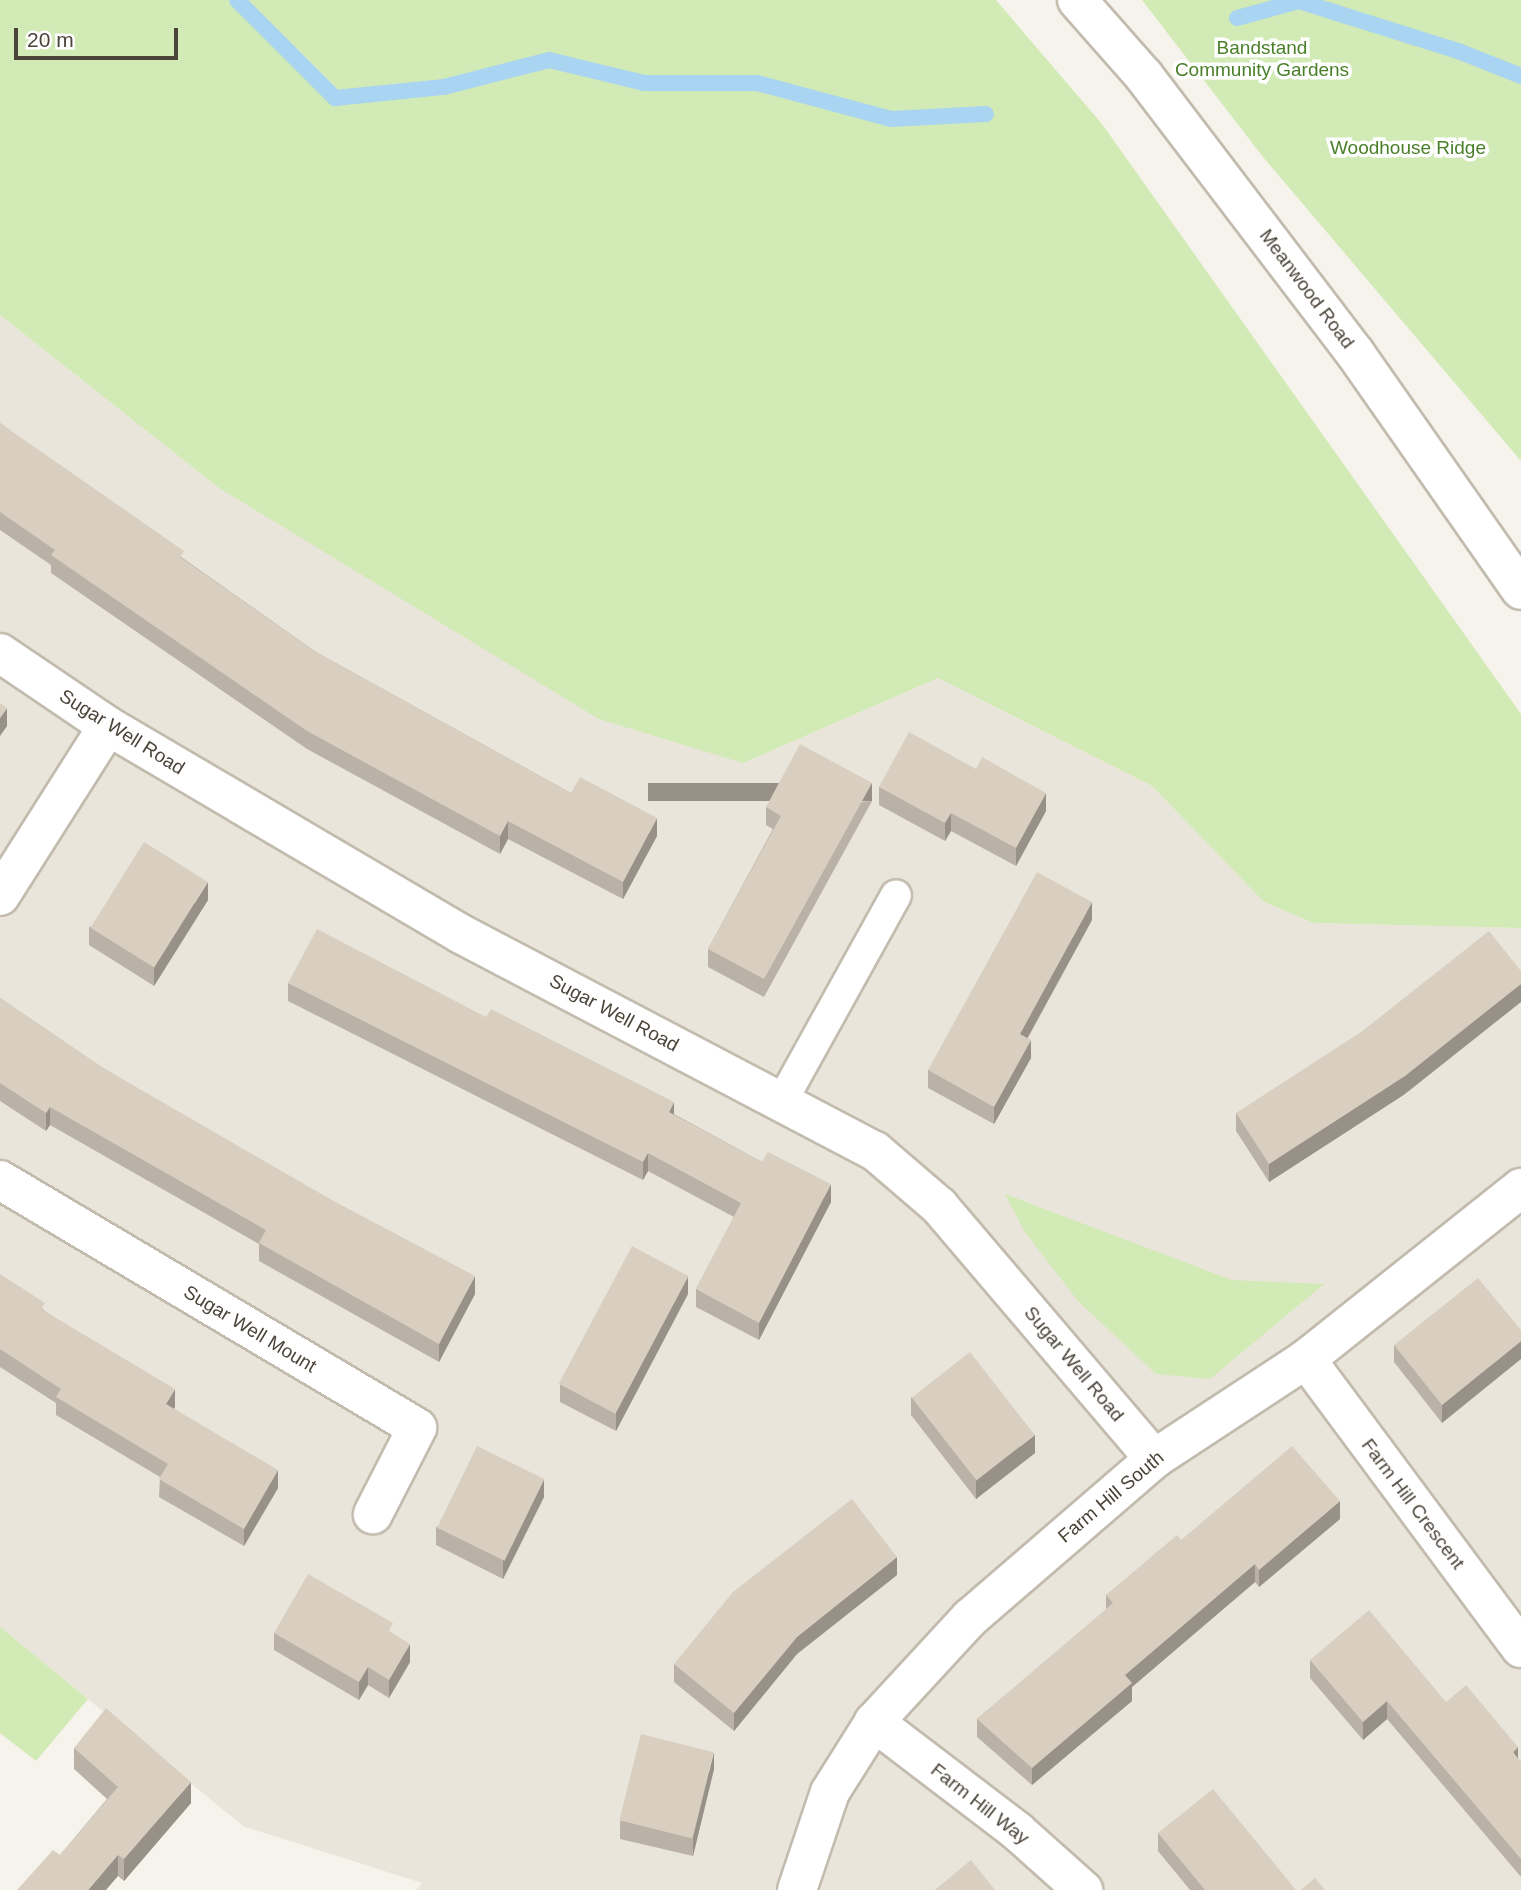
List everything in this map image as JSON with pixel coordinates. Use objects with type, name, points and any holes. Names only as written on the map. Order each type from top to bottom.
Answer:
[{"type":"street","name":"Meanwood Road","points":[[1077,0],[1144,76],[1355,353],[1521,590]]},
{"type":"street","name":"Sugar Well Road","points":[[0,653],[108,726],[461,934],[875,1151],[939,1206],[1154,1459]]},
{"type":"street","points":[[0,896],[108,726]]},
{"type":"street","name":"Sugar Well Mount","points":[[0,1180],[417,1429],[373,1514]]},
{"type":"street","name":"Farm Hill South","points":[[797,1890],[830,1792],[874,1722],[970,1618],[1154,1459],[1306,1359],[1521,1188]]},
{"type":"street","name":"Farm Hill Crescent","points":[[1306,1359],[1521,1648]]},
{"type":"street","name":"Farm Hill Way","points":[[874,1722],[1017,1831],[1083,1890]]},
{"type":"lane","points":[[782,1101],[896,895]]},
{"type":"shaded area","points":[[0,315],[219,488],[743,763],[938,678],[1152,786],[1264,902],[1314,923],[1521,928],[1521,1890],[416,1890],[422,1883],[243,1826],[0,1627]]},
{"type":"green space","points":[[0,0],[996,0],[1102,124],[1521,714],[1521,928],[1314,923],[1264,902],[1152,786],[938,678],[743,763],[599,719],[219,488],[0,315]]},
{"type":"green space","name":"Woodhouse Ridge","points":[[1142,0],[1521,0],[1521,461],[1263,157]]},
{"type":"green space","points":[[1005,1194],[1232,1280],[1324,1284],[1210,1379],[1156,1374],[1078,1301],[1025,1232]]},
{"type":"green space","points":[[0,1627],[88,1699],[36,1761],[0,1733]]},
{"type":"building","points":[[0,423],[184,551],[180,557],[316,652],[571,793],[580,777],[657,818],[623,882],[508,821],[500,836],[307,731],[51,555],[55,550],[0,512]]},
{"type":"building","points":[[0,703],[7,708],[0,718]]},
{"type":"building","points":[[909,732],[976,769],[982,757],[1046,793],[1016,848],[951,813],[945,823],[879,787]]},
{"type":"building","points":[[800,744],[872,783],[764,979],[708,949],[781,816],[766,807]]},
{"type":"building","points":[[144,842],[208,882],[154,967],[90,928]]},
{"type":"building","points":[[1037,872],[1092,902],[1020,1034],[1031,1040],[994,1107],[928,1070]]},
{"type":"building","points":[[317,929],[486,1017],[491,1009],[674,1102],[669,1112],[762,1162],[768,1152],[831,1184],[759,1323],[696,1289],[741,1203],[648,1153],[643,1162],[288,983]]},
{"type":"building","points":[[1489,931],[1521,971],[1521,984],[1405,1076],[1269,1164],[1236,1113],[1361,1032]]},
{"type":"building","points":[[0,998],[100,1066],[330,1199],[475,1276],[439,1344],[259,1243],[266,1230],[50,1107],[46,1113],[0,1083]]},
{"type":"building","points":[[632,1246],[689,1276],[615,1414],[559,1384]]},
{"type":"building","points":[[0,1274],[45,1303],[41,1309],[175,1389],[166,1404],[278,1470],[244,1529],[159,1479],[168,1464],[56,1397],[61,1389],[0,1349]]},
{"type":"building","points":[[1478,1278],[1521,1330],[1521,1341],[1442,1405],[1394,1345]]},
{"type":"building","points":[[970,1352],[1035,1435],[976,1480],[912,1398]]},
{"type":"building","points":[[477,1446],[544,1479],[505,1561],[437,1528]]},
{"type":"building","points":[[1292,1446],[1340,1501],[1259,1570],[1255,1564],[1125,1675],[1132,1683],[1032,1768],[977,1719],[1113,1603],[1106,1595],[1177,1535],[1181,1540]]},
{"type":"building","points":[[852,1499],[897,1557],[797,1637],[734,1713],[674,1664],[733,1592]]},
{"type":"building","points":[[308,1574],[393,1623],[389,1631],[410,1644],[389,1680],[368,1667],[359,1682],[274,1633]]},
{"type":"building","points":[[1369,1610],[1446,1702],[1466,1685],[1518,1747],[1513,1752],[1521,1762],[1521,1859],[1387,1701],[1363,1722],[1310,1660]]},
{"type":"building","points":[[106,1708],[191,1782],[124,1859],[118,1855],[88,1890],[17,1890],[53,1850],[60,1855],[118,1787],[74,1748]]},
{"type":"building","points":[[641,1734],[714,1752],[692,1839],[619,1820]]},
{"type":"building","points":[[1213,1789],[1296,1890],[1205,1890],[1158,1833]]},
{"type":"building","points":[[971,1860],[995,1890],[935,1890]]},
{"type":"building","points":[[1315,1878],[1325,1890],[1301,1890]]},
{"type":"waterway","points":[[237,0],[335,98],[444,87],[549,60],[644,83],[757,83],[891,119],[986,114]]},
{"type":"waterway","points":[[1237,18],[1299,1],[1458,51],[1521,76]]},
{"type":"park label","name":"Bandstand Community Gardens","points":[[1262,59]]}]
